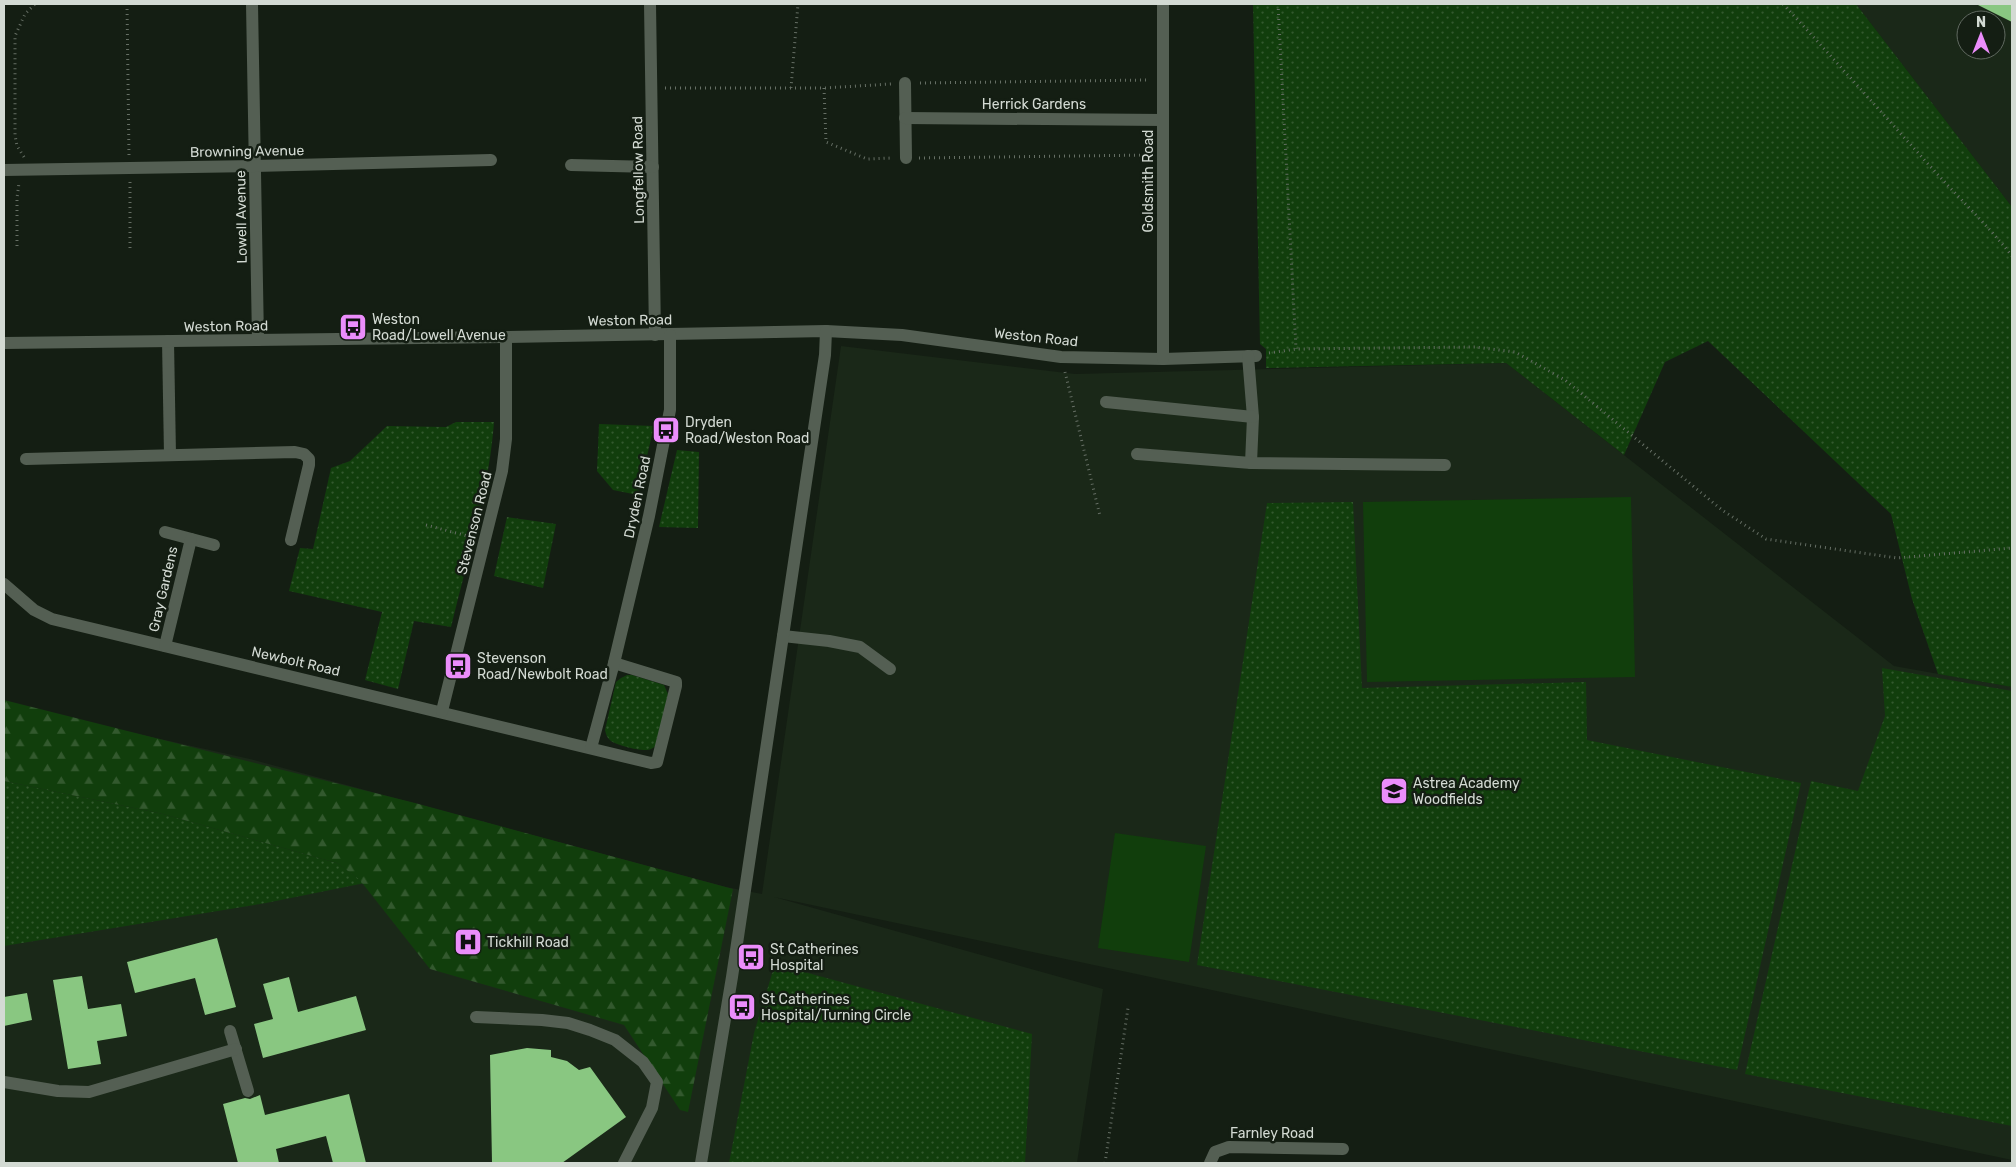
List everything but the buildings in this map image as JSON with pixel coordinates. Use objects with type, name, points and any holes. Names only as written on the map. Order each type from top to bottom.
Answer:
[{"type":"street","name":"Lowell Avenue","points":[[252,4],[258,340]]},
{"type":"street","name":"Longfellow Road","points":[[650,4],[655,335]]},
{"type":"street","name":"Goldsmith Road","points":[[1163,4],[1163,359]]},
{"type":"street","points":[[905,83],[906,158]]},
{"type":"street","name":"Herrick Gardens","points":[[905,118],[1163,120]]},
{"type":"street","name":"Browning Avenue","points":[[4,170],[492,160]]},
{"type":"street","points":[[571,165],[653,167]]},
{"type":"street","points":[[701,1163],[732,977],[825,355],[826,331]]},
{"type":"street","name":"Weston Road","points":[[4,343],[670,335],[826,331],[902,335],[1061,357],[1163,359],[1252,356]]},
{"type":"street","name":"Dryden Road","points":[[591,748],[614,663],[649,516],[670,410],[670,335]]},
{"type":"street","name":"Stevenson Road","points":[[442,711],[502,471],[506,440],[506,337]]},
{"type":"street","points":[[168,341],[170,455]]},
{"type":"street","points":[[1250,463],[1253,417],[1252,356]]},
{"type":"street","points":[[1106,402],[1253,417]]},
{"type":"street","points":[[26,459],[295,452],[304,454],[310,459],[291,540]]},
{"type":"street","points":[[1137,454],[1250,463],[1446,465]]},
{"type":"street","name":"Gray Gardens","points":[[165,532],[214,545]]},
{"type":"street","name":"Gray Gardens","points":[[166,646],[191,539]]},
{"type":"street","name":"Newbolt Road","points":[[4,584],[34,610],[52,619],[591,748]]},
{"type":"street","points":[[783,636],[829,641],[860,647],[890,668]]},
{"type":"street","points":[[591,748],[651,763],[659,759],[676,682],[614,663]]},
{"type":"street","points":[[476,1017],[568,1023],[615,1040],[643,1062],[657,1082],[654,1099],[652,1108],[624,1163]]},
{"type":"street","points":[[230,1030],[248,1091]]},
{"type":"street","points":[[4,1082],[58,1091],[89,1092],[236,1049]]},
{"type":"street","name":"Farnley Road","points":[[1210,1163],[1210,1159],[1215,1152],[1229,1147],[1343,1149]]},
{"type":"path","points":[[18,246],[17,198],[19,183],[27,169],[15,134],[14,36],[25,14],[35,4]]},
{"type":"path","points":[[127,4],[130,251]]},
{"type":"path","points":[[791,88],[798,4]]},
{"type":"path","points":[[1278,4],[1296,349]]},
{"type":"path","points":[[1784,4],[1940,177],[1998,237],[2012,256]]},
{"type":"path","points":[[824,88],[826,142],[867,159],[1163,155]]},
{"type":"path","points":[[1252,356],[1296,349],[1475,346],[1515,352],[1565,380],[1722,510],[1766,539],[1897,558],[2012,548]]},
{"type":"path","points":[[1061,357],[1100,516]]},
{"type":"path","points":[[426,525],[485,540]]},
{"type":"path","points":[[1105,1163],[1128,1008]]},
{"type":"shaded area","points":[[1856,4],[2012,4],[2012,207]]},
{"type":"shaded area","name":"Astrea Academy Woodfields","points":[[841,346],[1075,374],[1506,363],[1894,666],[2012,687],[2012,1160],[774,897],[1103,989],[1077,1163],[4,1163],[4,704],[250,759],[726,887],[762,894]]},
{"type":"green space","points":[[1253,4],[1856,4],[2012,207],[2012,687],[1938,674],[1912,599],[1891,514],[1708,341],[1665,362],[1624,455],[1506,363],[1266,368],[1266,349],[1260,344]]},
{"type":"green space","points":[[456,422],[494,422],[482,500],[451,627],[414,621],[398,689],[365,680],[382,612],[289,591],[300,548],[313,549],[331,468],[350,461],[387,426],[446,427]]},
{"type":"green space","points":[[599,424],[654,426],[638,495],[613,490],[597,471]]},
{"type":"green space","points":[[677,450],[699,452],[698,528],[659,527]]},
{"type":"green space","points":[[1631,497],[1635,677],[1367,682],[1363,502]]},
{"type":"green space","points":[[1353,502],[1362,688],[1586,682],[1587,740],[1801,783],[1737,1070],[1197,965],[1267,503]]},
{"type":"green space","points":[[507,517],[556,524],[543,588],[494,576]]},
{"type":"green space","points":[[1882,668],[2012,691],[2012,1126],[1745,1074],[1811,781],[1858,791],[1885,716]]},
{"type":"green space","points":[[627,675],[664,685],[668,694],[657,744],[654,748],[648,750],[614,743],[610,740],[605,730],[616,682]]},
{"type":"green space","points":[[4,700],[415,803],[733,889],[688,1112],[680,1110],[624,1025],[430,969],[359,879],[337,863],[163,814],[4,781]]},
{"type":"green space","points":[[4,781],[163,814],[337,863],[365,883],[266,903],[4,946]]},
{"type":"green space","points":[[1115,833],[1206,846],[1189,962],[1098,948]]},
{"type":"green space","points":[[775,964],[1032,1034],[1025,1163],[729,1163],[754,1033]]},
{"type":"place","name":"Weston Road/Lowell Avenue","points":[[353,327]]},
{"type":"place","name":"Dryden Road/Weston Road","points":[[666,430]]},
{"type":"place","name":"Stevenson Road/Newbolt Road","points":[[458,666]]},
{"type":"place","name":"Astrea Academy Woodfields","points":[[1394,791]]},
{"type":"place","name":"Tickhill Road","points":[[468,942]]},
{"type":"place","name":"St Catherines Hospital","points":[[751,957]]},
{"type":"place","name":"St Catherines Hospital/Turning Circle","points":[[742,1007]]}]
